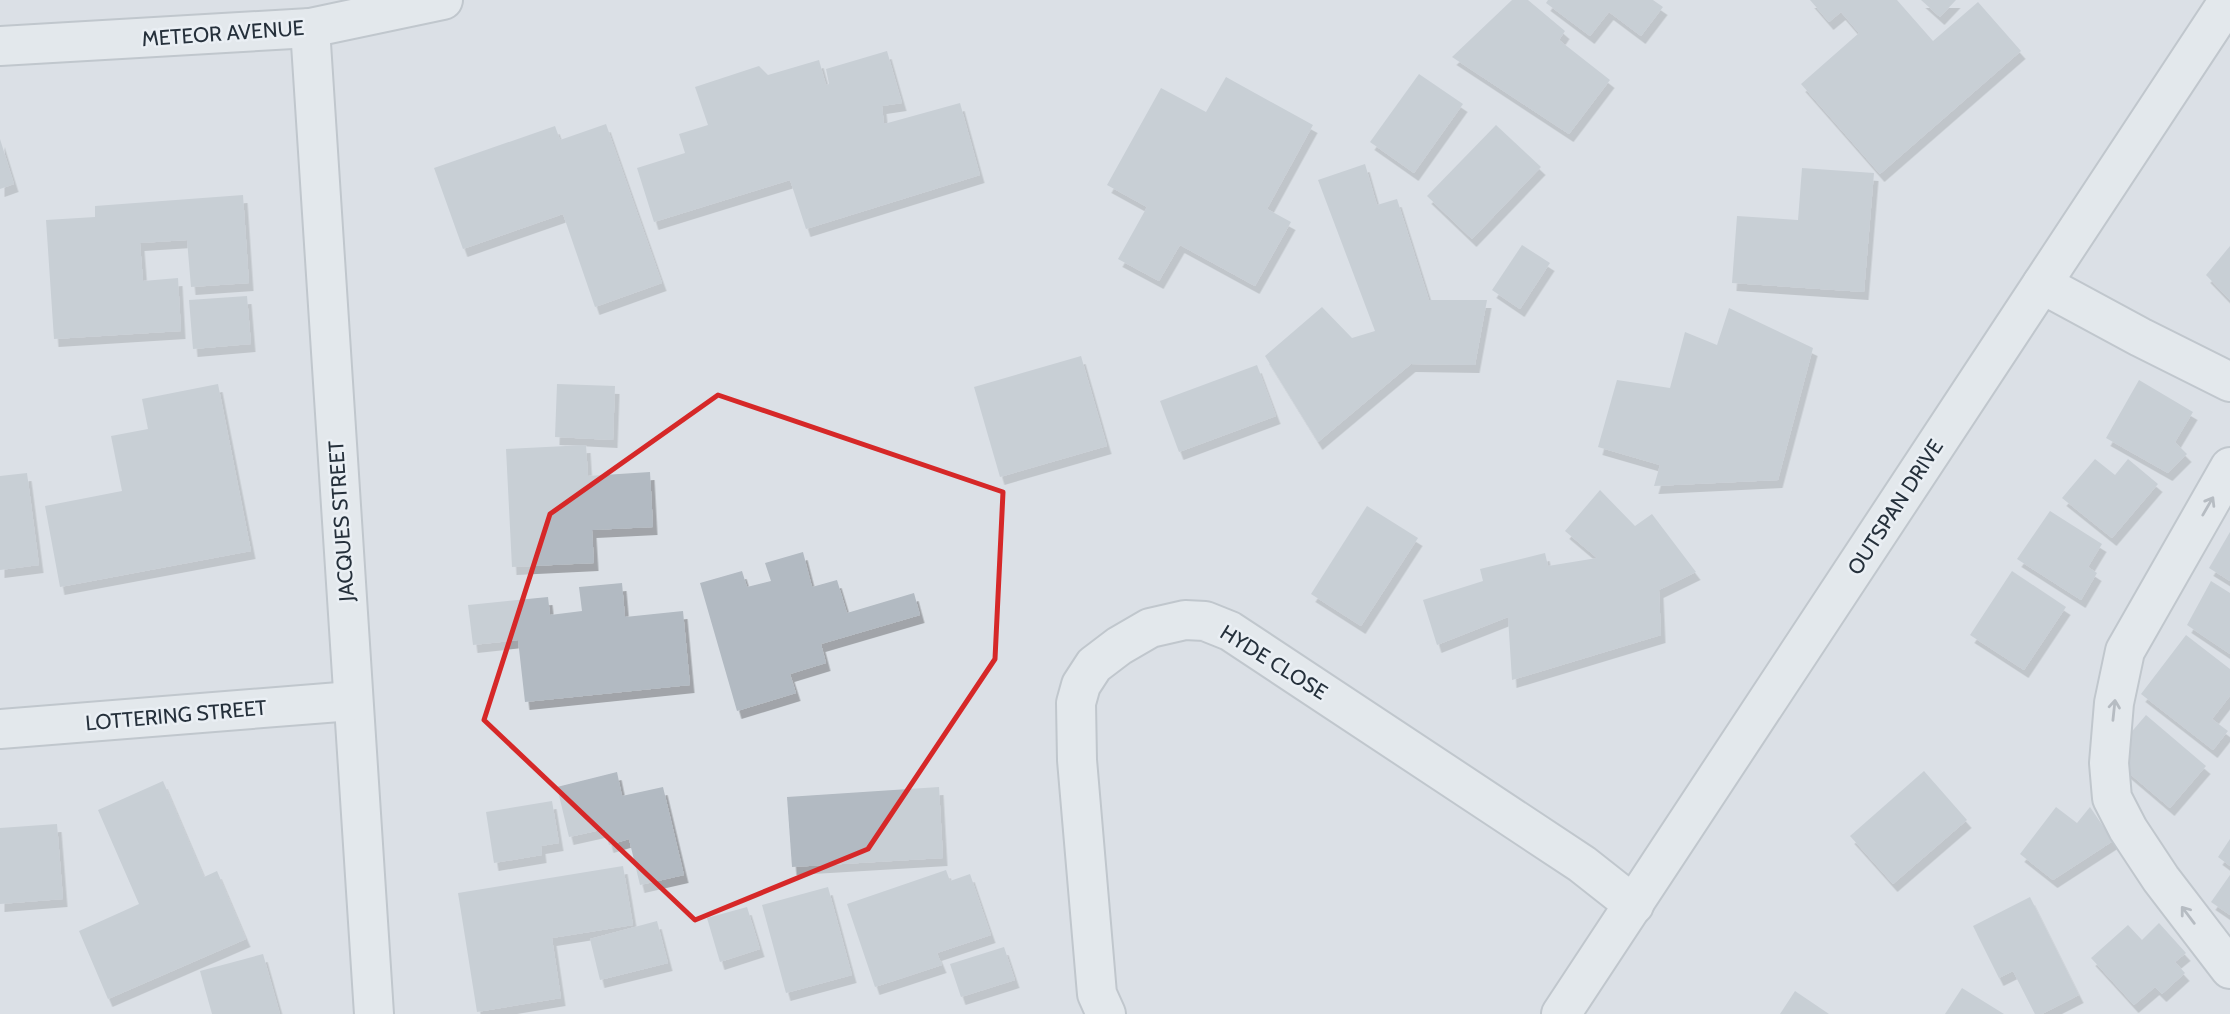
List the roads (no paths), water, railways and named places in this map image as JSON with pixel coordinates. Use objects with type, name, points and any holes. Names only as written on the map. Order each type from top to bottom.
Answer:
[{"type":"street","name":"METEOR AVENUE","points":[[0,46],[310,28],[443,0]]},
{"type":"street","name":"OUTSPAN DRIVE","points":[[1562,1014],[2228,0]]},
{"type":"street","name":"JACQUES STREET","points":[[310,28],[373,1014]]},
{"type":"street","points":[[2042,284],[2230,382]]},
{"type":"street","points":[[2230,467],[2125,651],[2114,703],[2109,763],[2112,798],[2128,829],[2161,879],[2230,969]]},
{"type":"street","name":"HYDE CLOSE","points":[[1106,1014],[1097,994],[1077,760],[1076,703],[1081,685],[1094,665],[1150,628],[1185,620],[1205,621],[1230,631],[1582,864],[1634,905]]},
{"type":"street","name":"LOTTERING STREET","points":[[0,729],[352,701]]}]
